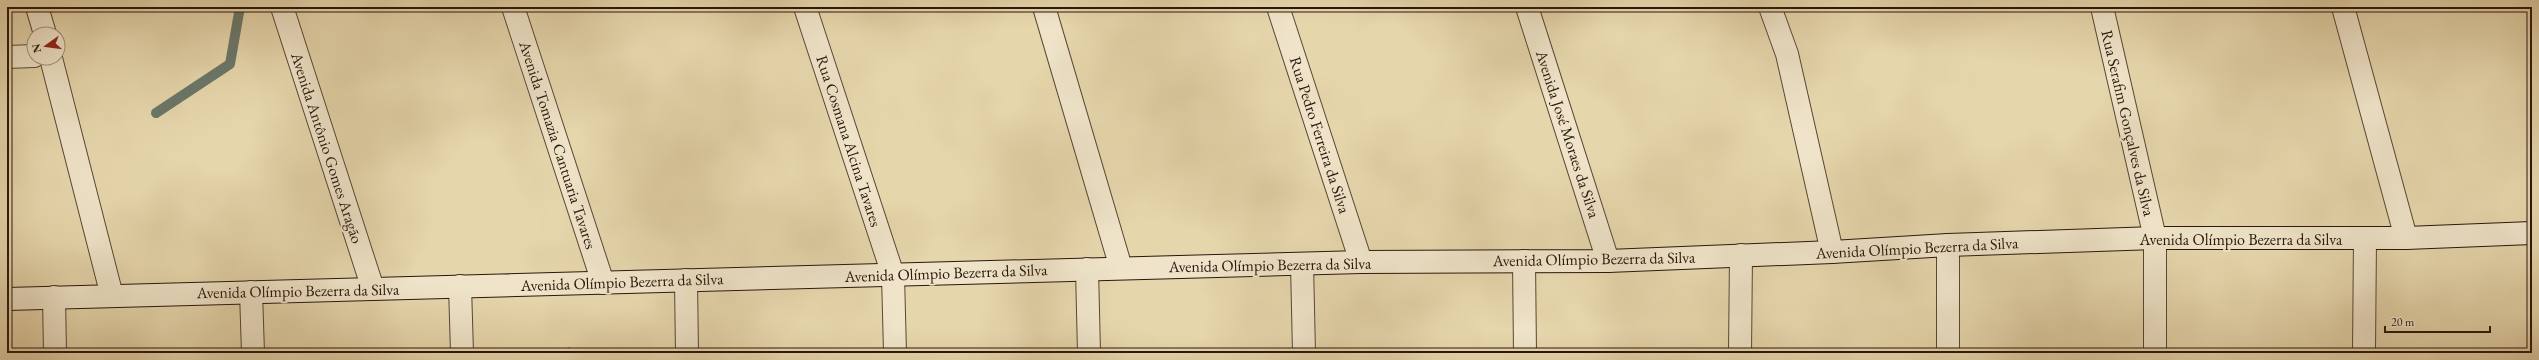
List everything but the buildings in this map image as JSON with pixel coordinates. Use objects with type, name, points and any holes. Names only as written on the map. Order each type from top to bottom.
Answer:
[{"type":"street","points":[[37,7],[43,26]]},
{"type":"street","name":"Avenida Antônio Gomes Aragão","points":[[282,7],[373,289]]},
{"type":"street","name":"Avenida Tomazia Cantuaria Tavares","points":[[513,7],[604,283]]},
{"type":"street","name":"Rua Cosmana Alcina Tavares","points":[[805,7],[893,275],[895,353]]},
{"type":"street","points":[[1044,7],[1121,268]]},
{"type":"street","name":"Rua Pedro Ferreira da Silva","points":[[1278,7],[1361,262]]},
{"type":"street","name":"Avenida José Moraes da Silva","points":[[1527,7],[1608,261]]},
{"type":"street","points":[[1770,7],[1787,54],[1832,252]]},
{"type":"street","points":[[1783,7],[1787,54]]},
{"type":"street","name":"Rua Serafim Gonçalves da Silva","points":[[2102,7],[2155,238],[2155,353]]},
{"type":"street","points":[[2343,7],[2406,238]]},
{"type":"street","points":[[7,57],[26,56]]},
{"type":"street","points":[[53,66],[112,296]]},
{"type":"street","name":"Avenida Olímpio Bezerra da Silva","points":[[7,299],[1361,262],[1608,261],[1832,252],[1948,245],[2155,238],[2406,238],[2532,233]]},
{"type":"street","points":[[2364,353],[2365,238]]},
{"type":"street","points":[[1948,245],[1948,353]]},
{"type":"street","points":[[1740,353],[1741,255]]},
{"type":"street","points":[[1524,261],[1525,353]]},
{"type":"street","points":[[1302,264],[1304,353]]},
{"type":"street","points":[[1087,269],[1089,353]]},
{"type":"street","points":[[686,280],[687,353]]},
{"type":"street","points":[[460,286],[462,353]]},
{"type":"street","points":[[252,292],[253,353]]},
{"type":"street","points":[[54,297],[55,353]]},
{"type":"waterway","points":[[156,113],[230,64],[240,7]]}]
